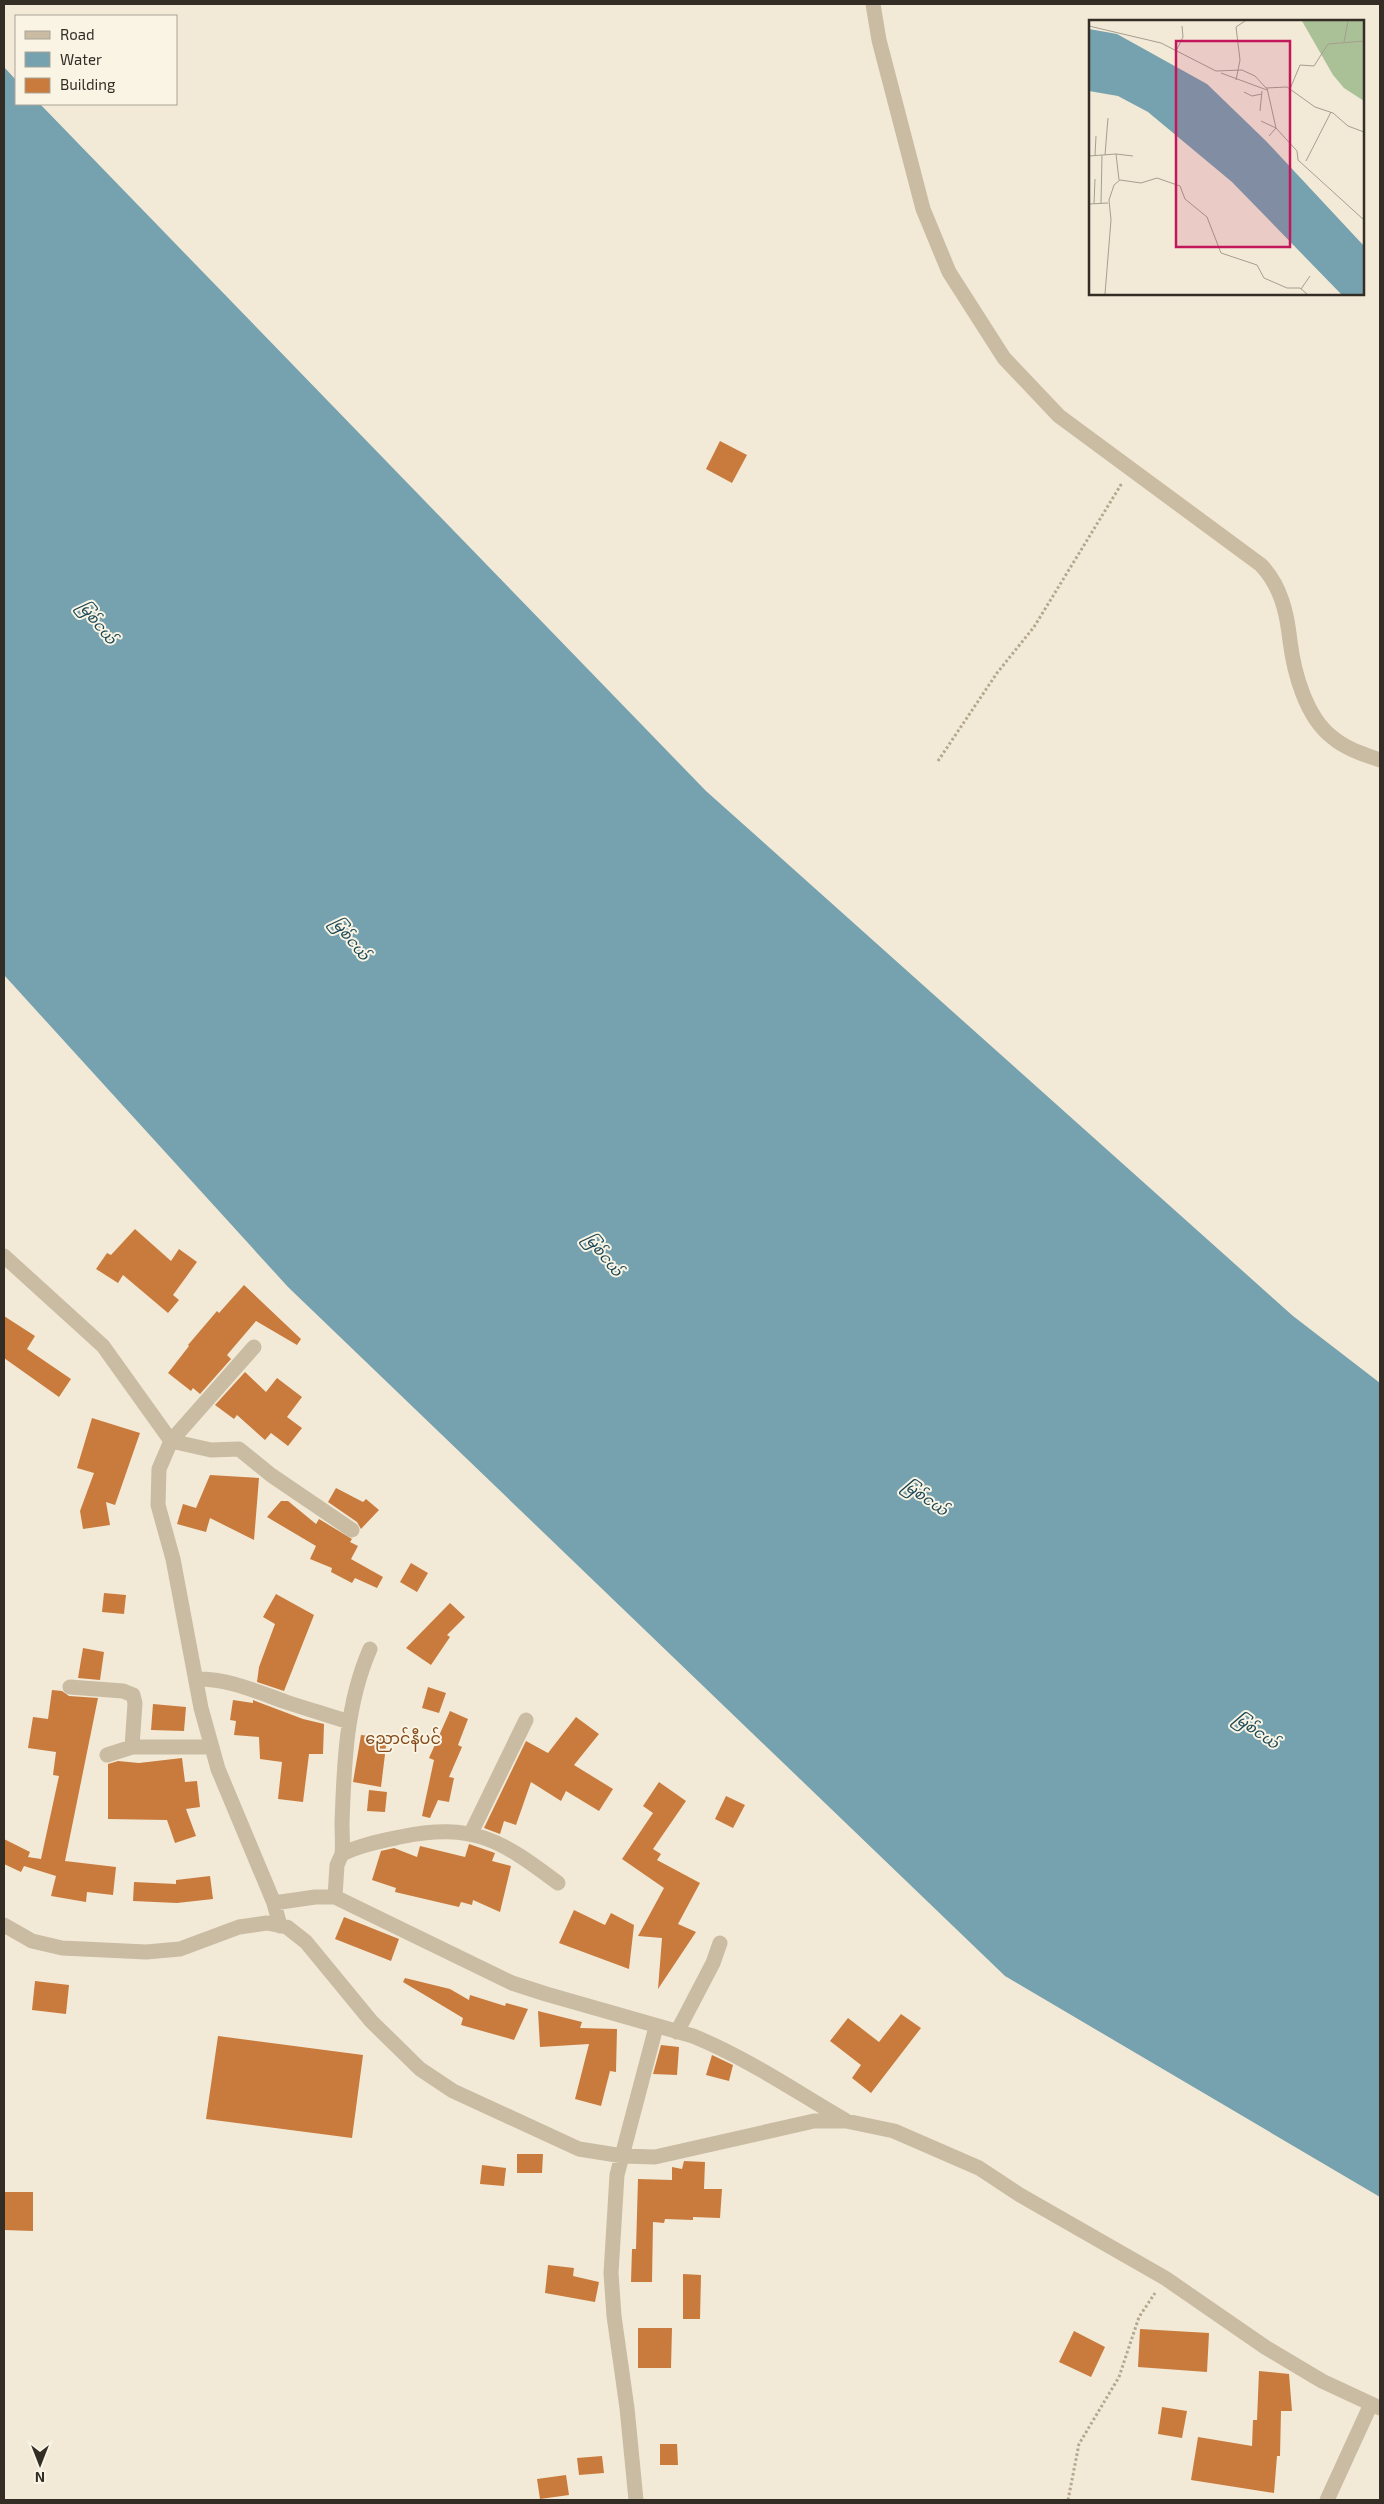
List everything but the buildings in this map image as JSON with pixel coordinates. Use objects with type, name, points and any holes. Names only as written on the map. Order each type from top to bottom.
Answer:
[{"type":"street","points":[[873,4],[879,40],[923,209],[949,272],[1004,358],[1044,402],[1078,430],[1260,565],[1272,576],[1285,609],[1294,668],[1320,726],[1347,748],[1380,760]]},
{"type":"street","points":[[4,1256],[103,1346],[171,1441],[211,1450],[239,1450],[271,1475],[352,1530]]},
{"type":"street","points":[[254,1347],[171,1441],[159,1469],[158,1505],[173,1559],[197,1679],[218,1770],[274,1903],[280,1926]]},
{"type":"street","points":[[335,1898],[336,1865],[342,1854],[345,1762],[349,1722],[356,1686],[370,1649]]},
{"type":"street","points":[[197,1679],[215,1679],[248,1686],[295,1705],[349,1722]]},
{"type":"street","points":[[70,1687],[123,1691],[133,1696],[135,1703],[132,1747]]},
{"type":"street","points":[[470,1833],[526,1720]]},
{"type":"street","points":[[107,1755],[132,1747],[212,1747]]},
{"type":"street","points":[[342,1854],[383,1840],[448,1830],[470,1833],[508,1848],[558,1883]]},
{"type":"street","points":[[274,1903],[315,1897],[335,1898],[512,1983],[656,2027],[693,2036],[736,2055],[846,2121]]},
{"type":"street","points":[[4,1925],[32,1941],[47,1945],[98,1951],[146,1952],[180,1949],[240,1928],[267,1923],[287,1927],[306,1942],[371,2021],[420,2069],[453,2091],[579,2149],[623,2156],[655,2157],[814,2120],[846,2121],[894,2130],[979,2168],[1020,2195],[1165,2278],[1265,2347],[1305,2372],[1376,2406],[1327,2500]]},
{"type":"street","points":[[677,2032],[713,1963],[720,1943]]},
{"type":"street","points":[[636,2500],[627,2408],[612,2296],[615,2192],[656,2027]]},
{"type":"path","points":[[938,761],[992,680],[1034,627],[1131,468]]},
{"type":"path","points":[[1068,2500],[1079,2444],[1118,2377],[1139,2317],[1165,2278]]},
{"type":"water","name":"မြစ်ငယ်","points":[[4,67],[15,79],[15,105],[41,105],[706,791],[1293,1316],[1380,1383],[1380,2197],[1005,1976],[288,1287],[4,975]]},
{"type":"district","name":"ညောင်နီပင်","points":[[403,1737]]}]
